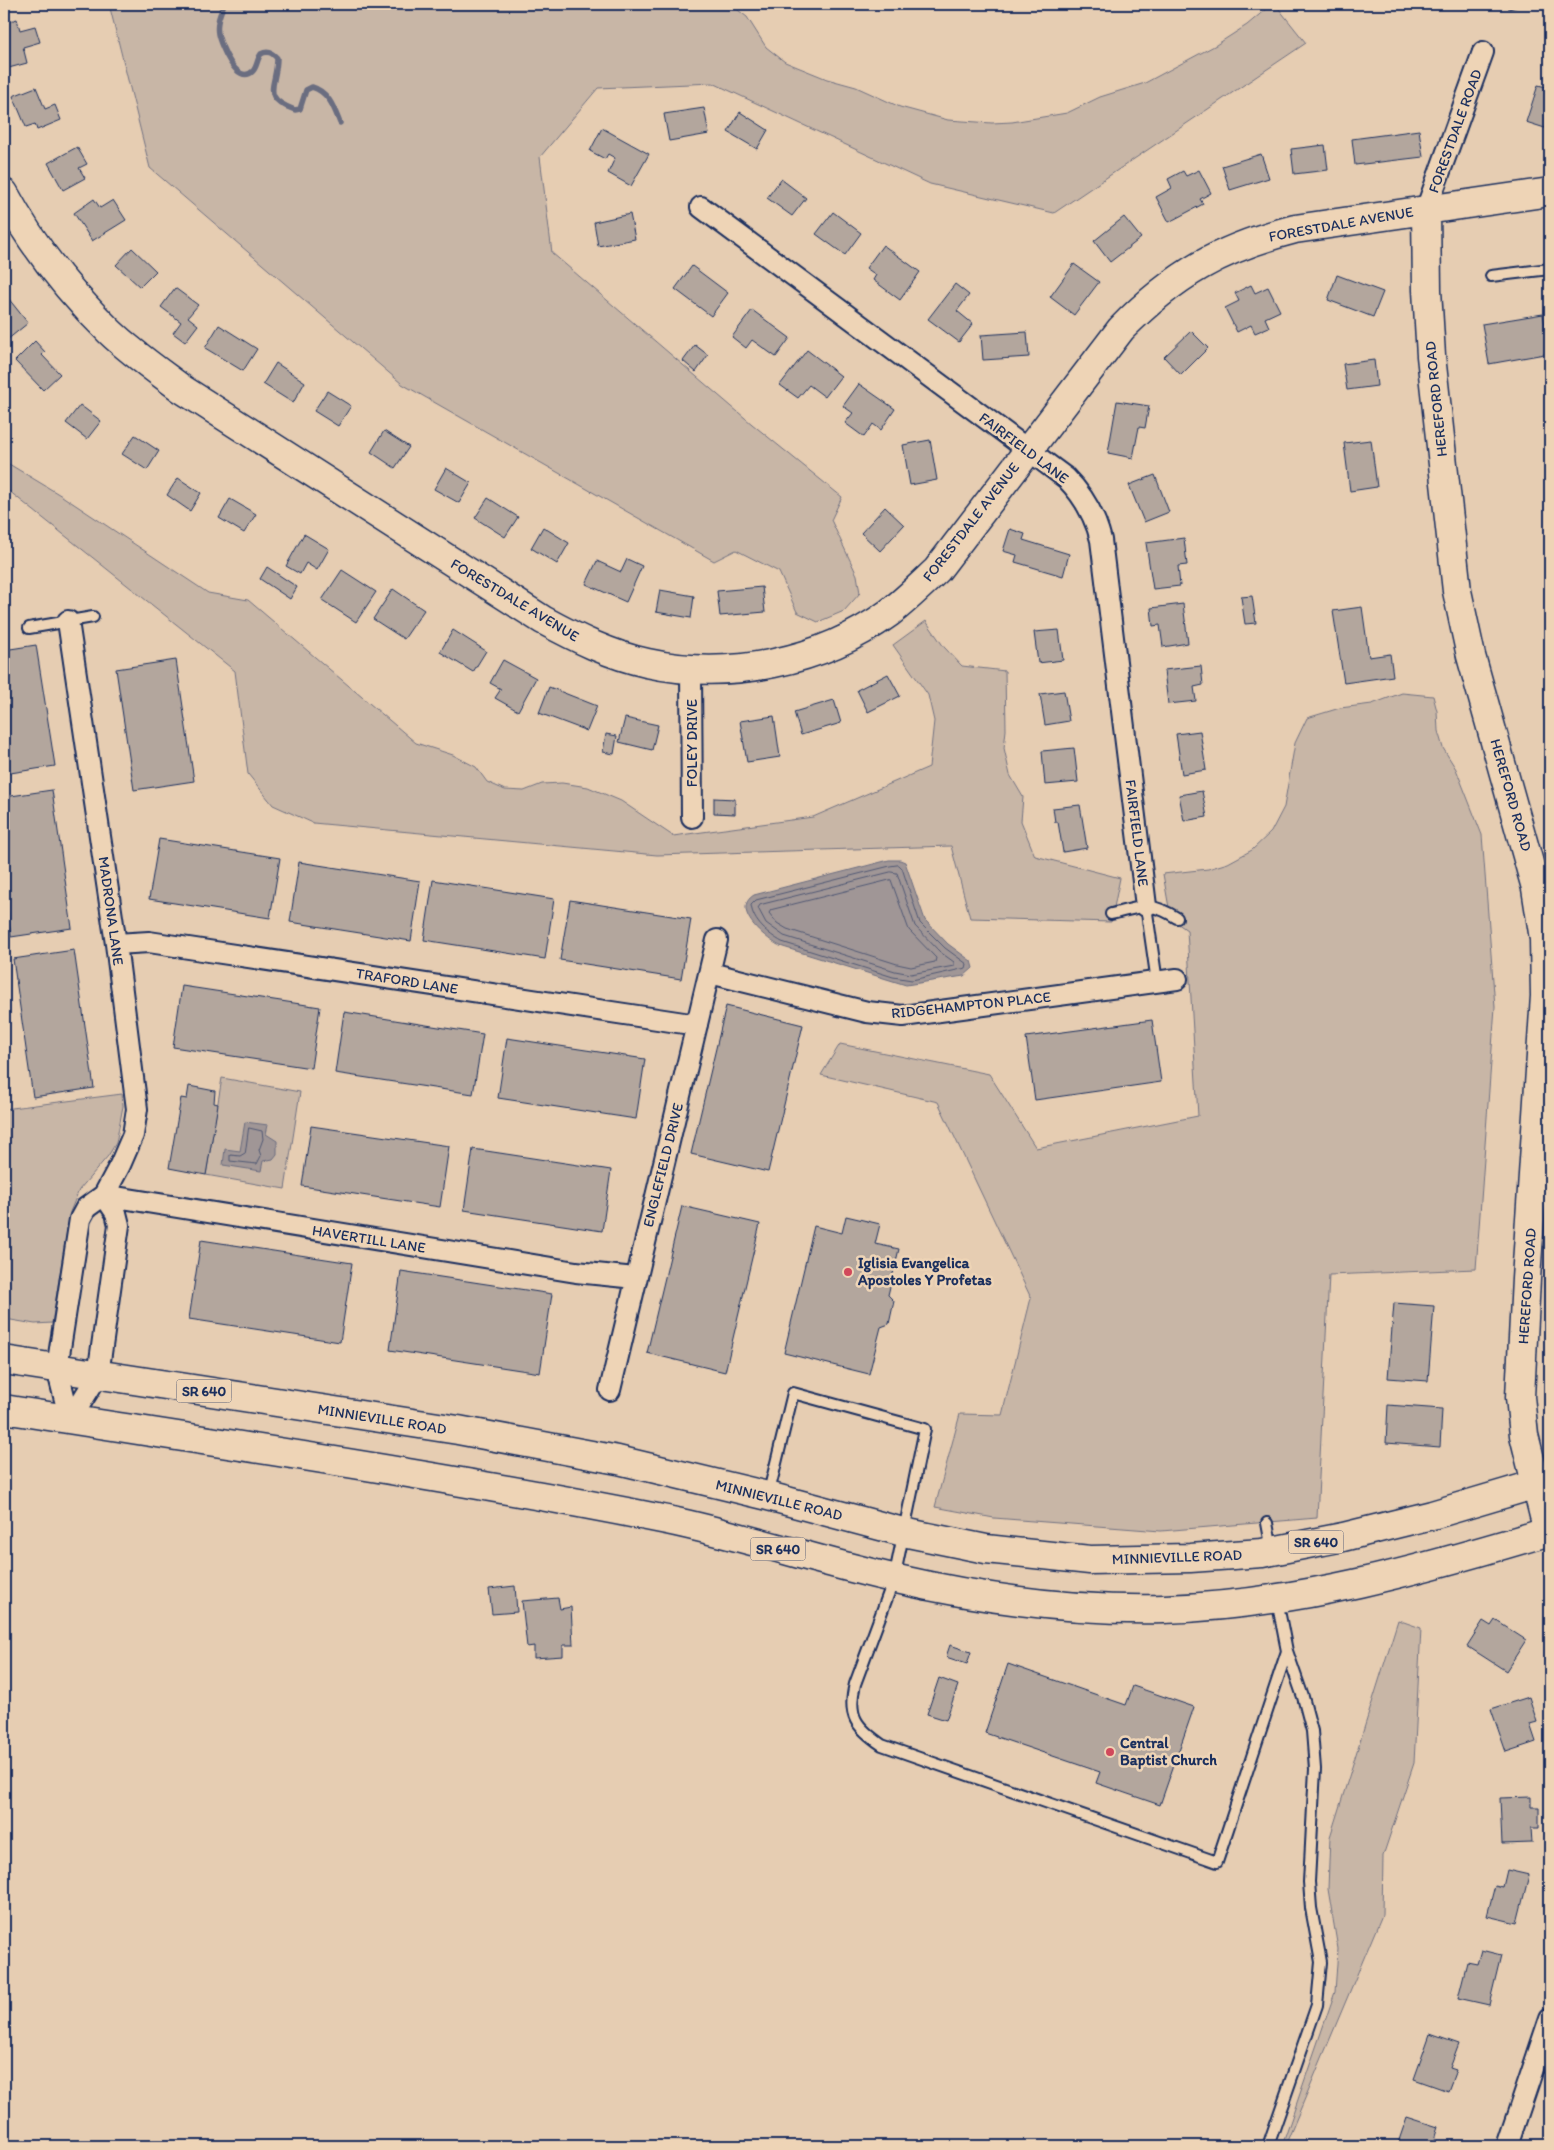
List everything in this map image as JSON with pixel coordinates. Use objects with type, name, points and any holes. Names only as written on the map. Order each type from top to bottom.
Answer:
[{"type":"street","name":"FORESTDALE ROAD","points":[[1426,210],[1483,52]]},
{"type":"street","name":"FORESTDALE AVENUE","points":[[4,192],[39,248],[81,300],[111,332],[182,389],[564,632],[609,652],[648,663],[691,670],[722,670],[752,667],[788,659],[823,648],[857,633],[888,614],[911,595],[937,570],[1121,329],[1147,302],[1177,278],[1196,267],[1223,252],[1259,238],[1296,229],[1550,192]]},
{"type":"street","name":"FAIRFIELD LANE","points":[[701,207],[1066,478],[1086,502],[1096,523],[1101,540],[1146,906]]},
{"type":"street","name":"HEREFORD ROAD","points":[[1426,210],[1427,290],[1431,356],[1458,591],[1471,656],[1536,888],[1544,939],[1545,996],[1520,1397],[1524,1435],[1543,1482],[1550,1534]]},
{"type":"street","name":"MADRONA LANE","points":[[68,621],[116,944],[136,1108],[133,1135],[128,1149],[104,1195],[86,1208],[80,1219],[57,1368],[70,1420]]},
{"type":"street","name":"FOLEY DRIVE","points":[[691,670],[692,817]]},
{"type":"street","name":"ENGLEFIELD DRIVE","points":[[610,1390],[635,1278],[717,940]]},
{"type":"street","name":"TRAFORD LANE","points":[[116,944],[149,942],[697,1025]]},
{"type":"street","name":"RIDGEHAMPTON PLACE","points":[[710,973],[867,1012],[903,1016],[1178,979]]},
{"type":"street","name":"HAVERTILL LANE","points":[[104,1195],[566,1270],[635,1278]]},
{"type":"street","points":[[70,1420],[98,1374],[119,1225],[116,1213],[104,1195]]},
{"type":"street","name":"MINNIEVILLE ROAD","points":[[4,1360],[458,1430],[618,1460],[768,1496],[903,1532],[986,1549],[1090,1560],[1190,1558],[1272,1551],[1343,1538],[1432,1515],[1543,1482]]},
{"type":"street","name":"SR 640","points":[[4,1409],[466,1482],[672,1521],[894,1579],[1039,1604],[1096,1608],[1162,1609],[1229,1605],[1277,1599],[1373,1580],[1550,1534]]},
{"type":"street","points":[[1507,2146],[1550,2018]]},
{"type":"lane","points":[[1491,276],[1550,268]]},
{"type":"lane","points":[[29,628],[93,617]]},
{"type":"lane","points":[[1146,906],[1157,982]]},
{"type":"lane","points":[[1111,914],[1146,906],[1157,907],[1177,918]]},
{"type":"lane","points":[[768,1496],[793,1394],[925,1429],[894,1579],[855,1684],[851,1700],[858,1726],[882,1745],[1216,1862],[1287,1651]]},
{"type":"lane","points":[[1267,1522],[1272,1551]]},
{"type":"lane","points":[[1268,2146],[1317,2005],[1321,1962],[1311,1908],[1310,1882],[1315,1769],[1312,1731],[1287,1651],[1277,1599]]},
{"type":"shaded area","points":[[109,4],[730,4],[747,17],[766,47],[785,62],[827,79],[856,87],[900,107],[948,120],[992,123],[1012,122],[1067,113],[1100,97],[1145,83],[1216,45],[1247,25],[1272,4],[1275,4],[1306,43],[1054,213],[930,184],[713,83],[598,88],[540,157],[552,253],[752,424],[842,497],[831,520],[857,575],[860,593],[844,611],[818,622],[797,612],[779,572],[736,550],[714,561],[402,384],[150,168]]},
{"type":"shaded area","points":[[4,461],[62,496],[208,593],[248,600],[416,743],[453,755],[476,767],[487,782],[505,790],[524,791],[542,784],[562,783],[588,787],[621,801],[673,836],[813,817],[929,767],[934,721],[928,695],[893,645],[926,621],[944,647],[962,666],[1005,671],[1006,730],[1004,748],[1010,775],[1023,797],[1021,821],[1035,856],[1120,878],[1111,922],[970,918],[951,846],[657,855],[313,823],[273,805],[248,774],[235,671],[4,487]]},
{"type":"shaded area","points":[[1402,693],[1433,696],[1437,711],[1438,731],[1443,748],[1456,769],[1482,835],[1495,1007],[1476,1269],[1329,1275],[1317,1518],[1161,1531],[994,1518],[935,1507],[960,1414],[1002,1415],[1031,1298],[938,1102],[821,1075],[840,1044],[989,1074],[1036,1148],[1198,1116],[1187,930],[1171,919],[1163,874],[1208,869],[1228,863],[1252,850],[1271,832],[1284,807],[1295,743],[1307,718],[1340,708],[1372,704]]},
{"type":"shaded area","points":[[222,1078],[300,1092],[285,1189],[206,1175]]},
{"type":"shaded area","points":[[122,1094],[123,1106],[116,1143],[108,1156],[79,1190],[70,1212],[52,1323],[35,1324],[5,1319],[4,1109]]},
{"type":"shaded area","points":[[1398,1620],[1421,1628],[1414,1763],[1383,1856],[1382,1915],[1285,2146],[1282,2146],[1335,1992],[1338,1949],[1328,1889],[1330,1837]]},
{"type":"water","points":[[889,860],[905,862],[925,920],[948,944],[971,961],[973,968],[964,976],[906,985],[780,946],[759,931],[748,916],[746,908],[748,901],[754,895]]},
{"type":"water","points":[[245,1122],[268,1125],[266,1134],[277,1141],[277,1154],[273,1159],[263,1161],[261,1171],[223,1165],[225,1149],[240,1151]]},
{"type":"building","points":[[1508,4],[1526,4],[1509,9]]},
{"type":"building","points":[[17,19],[20,30],[35,26],[40,42],[23,47],[27,63],[5,69],[4,23]]},
{"type":"building","points":[[1538,85],[1550,88],[1550,122],[1548,129],[1526,122]]},
{"type":"building","points":[[36,87],[45,109],[55,105],[61,120],[37,130],[35,124],[26,127],[13,96]]},
{"type":"building","points":[[704,108],[709,134],[669,141],[664,114]]},
{"type":"building","points":[[740,112],[768,130],[757,149],[728,132]]},
{"type":"building","points":[[602,128],[649,154],[631,186],[608,173],[615,158],[608,154],[605,159],[590,151]]},
{"type":"building","points":[[1419,130],[1423,157],[1355,165],[1352,139]]},
{"type":"building","points":[[1325,145],[1328,170],[1294,174],[1291,149]]},
{"type":"building","points":[[77,147],[87,164],[79,168],[85,178],[63,190],[48,163]]},
{"type":"building","points":[[1261,154],[1269,178],[1230,190],[1222,166]]},
{"type":"building","points":[[1199,170],[1211,193],[1200,199],[1203,204],[1169,222],[1156,197],[1172,188],[1168,179],[1183,171],[1186,176]]},
{"type":"building","points":[[781,179],[806,198],[792,216],[767,198]]},
{"type":"building","points":[[94,199],[100,208],[113,200],[126,220],[92,241],[74,213]]},
{"type":"building","points":[[833,212],[861,233],[845,255],[816,234]]},
{"type":"building","points":[[630,214],[635,239],[598,246],[594,222]]},
{"type":"building","points":[[1124,217],[1141,238],[1110,262],[1094,241]]},
{"type":"building","points":[[883,245],[920,272],[900,300],[873,280],[876,275],[866,268]]},
{"type":"building","points":[[132,248],[156,271],[140,287],[116,265]]},
{"type":"building","points":[[1074,264],[1099,282],[1074,315],[1050,297]]},
{"type":"building","points":[[692,266],[728,293],[711,316],[675,289]]},
{"type":"building","points":[[1337,275],[1383,292],[1373,317],[1328,300]]},
{"type":"building","points":[[955,284],[969,295],[957,311],[973,324],[959,342],[928,319]]},
{"type":"building","points":[[1251,285],[1255,293],[1268,287],[1280,311],[1265,318],[1269,327],[1255,333],[1251,325],[1237,332],[1225,308],[1239,301],[1235,293]]},
{"type":"building","points":[[175,288],[198,305],[188,317],[198,325],[185,342],[173,333],[181,322],[161,307]]},
{"type":"building","points":[[4,293],[28,323],[7,340],[4,336]]},
{"type":"building","points":[[752,310],[790,338],[776,357],[752,340],[746,348],[732,337]]},
{"type":"building","points":[[1543,314],[1550,353],[1489,364],[1482,324]]},
{"type":"building","points":[[219,325],[257,349],[243,371],[205,348]]},
{"type":"building","points":[[1191,331],[1208,348],[1181,375],[1164,357]]},
{"type":"building","points":[[1027,332],[1029,357],[983,360],[981,335]]},
{"type":"building","points":[[35,341],[45,352],[42,355],[60,374],[43,390],[15,361]]},
{"type":"building","points":[[695,345],[708,355],[696,372],[683,361]]},
{"type":"building","points":[[807,350],[841,376],[825,397],[809,385],[798,398],[780,385]]},
{"type":"building","points":[[1374,360],[1377,386],[1347,390],[1343,364]]},
{"type":"building","points":[[276,363],[305,382],[293,403],[263,384]]},
{"type":"building","points":[[859,384],[895,409],[881,430],[873,424],[864,437],[845,423],[853,413],[843,406]]},
{"type":"building","points":[[327,391],[351,406],[338,426],[314,411]]},
{"type":"building","points":[[1117,401],[1149,406],[1145,428],[1139,427],[1133,458],[1108,453]]},
{"type":"building","points":[[80,405],[101,421],[87,439],[66,423]]},
{"type":"building","points":[[384,431],[409,447],[395,468],[371,452]]},
{"type":"building","points":[[135,435],[159,451],[147,470],[122,454]]},
{"type":"building","points":[[930,440],[937,480],[910,485],[903,445]]},
{"type":"building","points":[[1371,440],[1377,487],[1350,491],[1344,443]]},
{"type":"building","points":[[446,468],[471,483],[459,503],[434,489]]},
{"type":"building","points":[[1155,475],[1169,512],[1144,522],[1129,485]]},
{"type":"building","points":[[178,478],[201,493],[190,511],[167,495]]},
{"type":"building","points":[[488,498],[518,517],[505,537],[475,518]]},
{"type":"building","points":[[230,499],[256,514],[244,533],[219,518]]},
{"type":"building","points":[[885,507],[904,525],[880,551],[861,533]]},
{"type":"building","points":[[543,527],[569,543],[557,564],[531,548]]},
{"type":"building","points":[[1010,529],[1025,534],[1023,540],[1069,554],[1063,576],[1015,562],[1017,555],[1003,551]]},
{"type":"building","points":[[304,534],[329,549],[317,570],[306,563],[300,574],[286,566]]},
{"type":"building","points":[[1184,538],[1187,565],[1178,566],[1180,586],[1153,589],[1146,543]]},
{"type":"building","points":[[627,559],[642,566],[626,602],[586,584],[597,561],[621,572]]},
{"type":"building","points":[[267,567],[297,587],[290,599],[260,579]]},
{"type":"building","points":[[342,570],[376,592],[356,622],[322,600]]},
{"type":"building","points":[[762,587],[765,612],[720,616],[717,591]]},
{"type":"building","points":[[393,589],[424,610],[404,639],[373,619]]},
{"type":"building","points":[[660,590],[694,596],[691,618],[656,612]]},
{"type":"building","points":[[1252,596],[1256,623],[1245,624],[1241,597]]},
{"type":"building","points":[[1183,604],[1188,643],[1163,647],[1160,625],[1153,626],[1151,608]]},
{"type":"building","points":[[1362,607],[1369,657],[1390,654],[1393,676],[1344,683],[1333,611]]},
{"type":"building","points":[[453,630],[486,651],[473,672],[440,652]]},
{"type":"building","points":[[1059,630],[1063,660],[1038,663],[1034,632]]},
{"type":"building","points":[[36,645],[55,766],[4,774],[4,650]]},
{"type":"building","points":[[176,660],[194,781],[134,790],[116,669]]},
{"type":"building","points":[[503,660],[536,678],[518,711],[495,698],[501,689],[490,683]]},
{"type":"building","points":[[1201,666],[1203,685],[1194,687],[1196,701],[1168,704],[1164,670]]},
{"type":"building","points":[[888,674],[900,696],[868,712],[857,690]]},
{"type":"building","points":[[549,687],[597,706],[587,731],[539,713]]},
{"type":"building","points":[[1064,691],[1069,721],[1045,725],[1040,694]]},
{"type":"building","points":[[834,700],[841,723],[801,735],[794,712]]},
{"type":"building","points":[[774,716],[780,757],[747,762],[740,721]]},
{"type":"building","points":[[625,718],[658,725],[652,750],[619,742]]},
{"type":"building","points":[[1200,731],[1206,770],[1182,774],[1176,734]]},
{"type":"building","points":[[606,734],[617,736],[614,754],[603,752]]},
{"type":"building","points":[[1074,748],[1078,782],[1045,785],[1042,751]]},
{"type":"building","points":[[52,790],[72,928],[11,937],[4,884],[4,797]]},
{"type":"building","points":[[1202,791],[1207,817],[1184,821],[1179,795]]},
{"type":"building","points":[[714,798],[735,799],[735,814],[714,813]]},
{"type":"building","points":[[1080,805],[1087,848],[1063,852],[1058,822],[1055,822],[1053,808]]},
{"type":"building","points":[[159,839],[280,858],[270,918],[149,899]]},
{"type":"building","points":[[299,862],[420,881],[411,941],[290,922]]},
{"type":"building","points":[[433,880],[554,899],[545,959],[424,940]]},
{"type":"building","points":[[570,900],[691,919],[681,979],[560,960]]},
{"type":"building","points":[[74,950],[94,1088],[33,1097],[13,959]]},
{"type":"building","points":[[182,986],[320,1007],[311,1068],[173,1047]]},
{"type":"building","points":[[726,1006],[803,1025],[768,1172],[691,1154]]},
{"type":"building","points":[[344,1012],[483,1034],[473,1094],[335,1073]]},
{"type":"building","points":[[1152,1020],[1161,1082],[1035,1100],[1026,1037]]},
{"type":"building","points":[[507,1038],[645,1059],[636,1119],[498,1098]]},
{"type":"building","points":[[189,1086],[215,1091],[214,1103],[218,1104],[206,1175],[169,1168],[181,1098],[187,1099]]},
{"type":"building","points":[[311,1126],[449,1146],[440,1207],[302,1186]]},
{"type":"building","points":[[473,1149],[611,1170],[602,1231],[464,1210]]},
{"type":"building","points":[[682,1206],[760,1224],[725,1372],[647,1353]]},
{"type":"building","name":"Iglisia Evangelica Apostoles Y Profetas","points":[[846,1216],[880,1224],[875,1244],[899,1249],[888,1295],[894,1301],[889,1324],[881,1327],[869,1374],[784,1353],[814,1226],[842,1233]]},
{"type":"building","points":[[201,1240],[352,1263],[340,1342],[189,1319]]},
{"type":"building","points":[[401,1271],[552,1294],[540,1373],[390,1350]]},
{"type":"building","points":[[1394,1303],[1434,1306],[1428,1381],[1388,1378]]},
{"type":"building","points":[[1388,1405],[1442,1409],[1440,1447],[1386,1443]]},
{"type":"building","points":[[515,1586],[517,1612],[492,1614],[489,1589]]},
{"type":"building","points":[[558,1598],[560,1609],[571,1607],[573,1645],[563,1645],[563,1656],[534,1658],[534,1646],[527,1647],[522,1601]]},
{"type":"building","points":[[1495,1620],[1526,1640],[1506,1671],[1467,1646],[1483,1621],[1491,1626]]},
{"type":"building","points":[[950,1645],[971,1652],[967,1664],[946,1657]]},
{"type":"building","name":"Central Baptist Church","points":[[1008,1664],[1126,1705],[1133,1686],[1194,1707],[1160,1805],[1096,1783],[1100,1772],[985,1733]]},
{"type":"building","points":[[939,1678],[958,1685],[946,1720],[927,1714]]},
{"type":"building","points":[[1529,1697],[1537,1722],[1530,1724],[1536,1742],[1506,1752],[1491,1709]]},
{"type":"building","points":[[1531,1797],[1531,1807],[1539,1807],[1539,1828],[1531,1828],[1532,1843],[1502,1844],[1500,1798]]},
{"type":"building","points":[[1507,1870],[1529,1875],[1517,1923],[1487,1916],[1495,1885],[1503,1887]]},
{"type":"building","points":[[1481,1950],[1501,1955],[1489,2005],[1458,1998],[1467,1962],[1477,1964]]},
{"type":"building","points":[[1430,2034],[1459,2044],[1450,2068],[1456,2070],[1448,2091],[1414,2079]]},
{"type":"building","points":[[1407,2117],[1438,2127],[1432,2146],[1397,2146]]},
{"type":"waterway","points":[[224,4],[218,22],[218,34],[222,46],[235,69],[247,74],[253,71],[261,54],[266,52],[272,53],[277,58],[272,90],[277,100],[295,110],[300,109],[306,90],[312,87],[318,89],[333,106],[340,123]]},
{"type":"place","name":"Iglisia Evangelica Apostoles Y Profetas","points":[[848,1272]]},
{"type":"place","name":"Central Baptist Church","points":[[1110,1752]]}]
